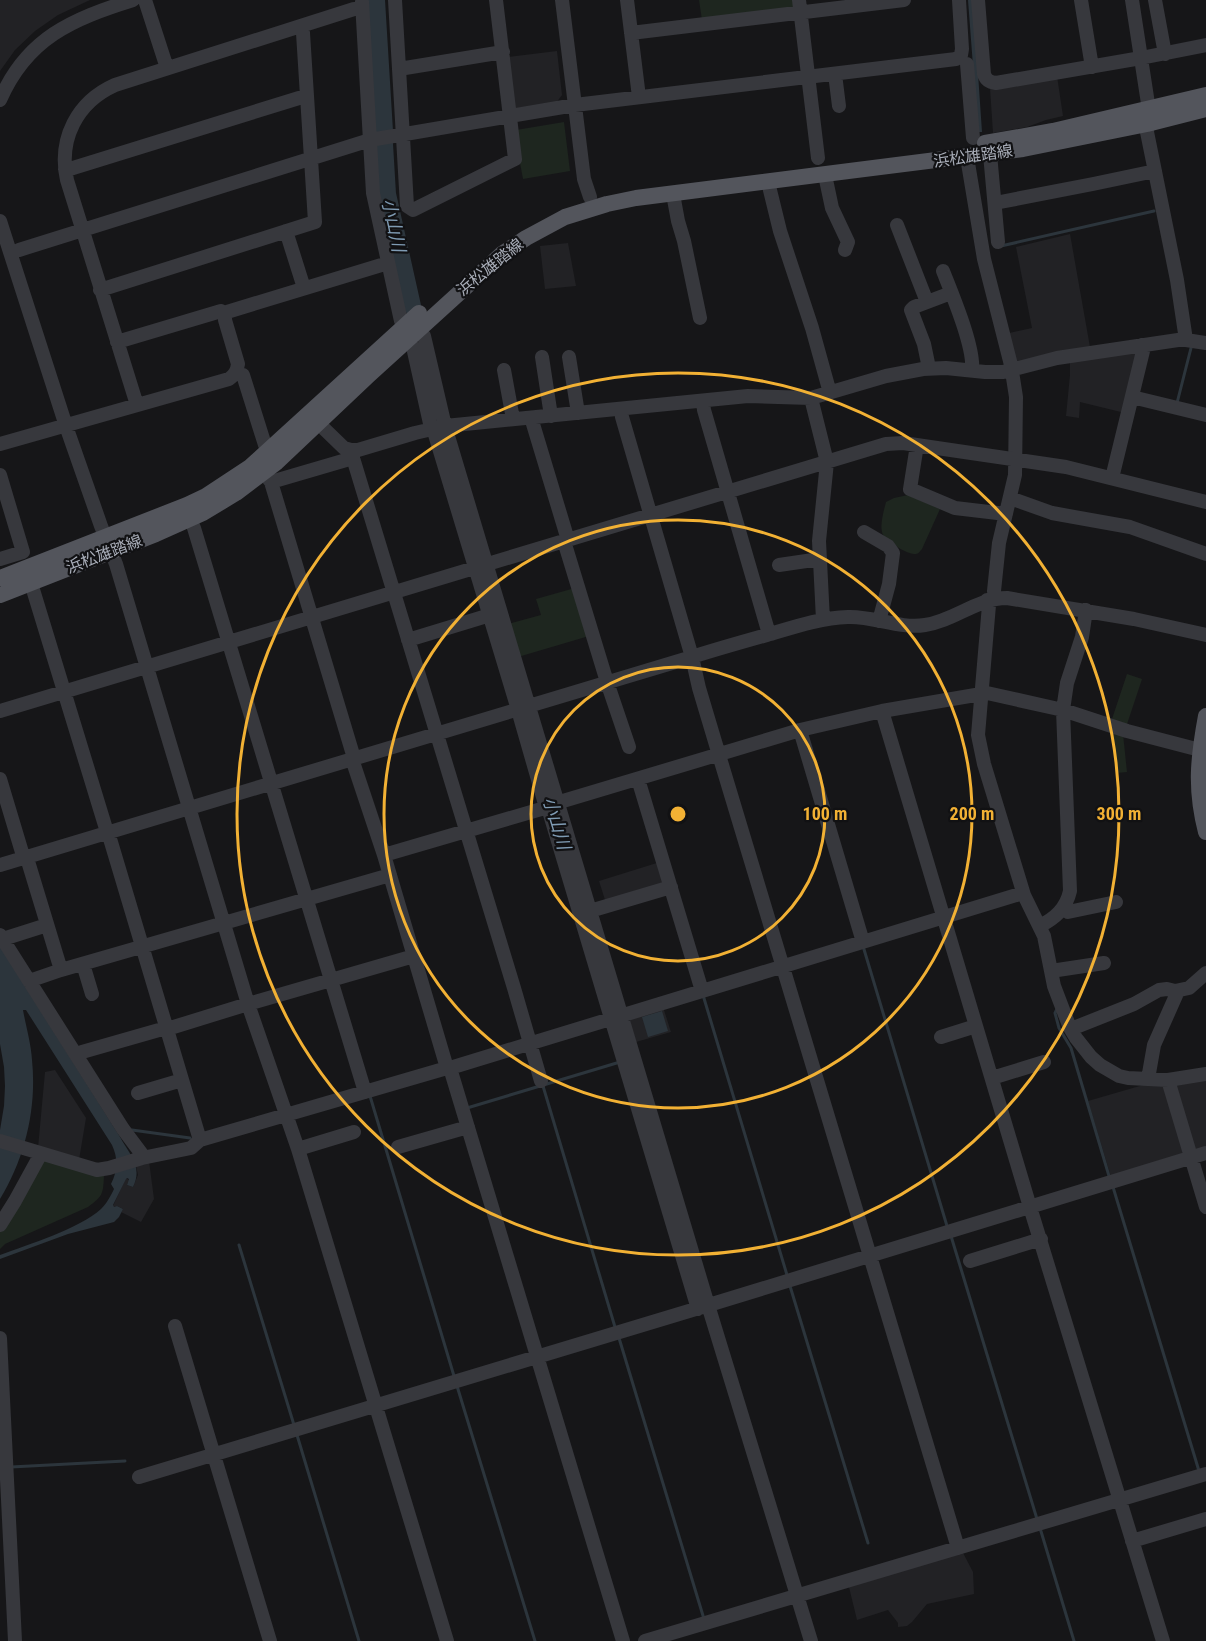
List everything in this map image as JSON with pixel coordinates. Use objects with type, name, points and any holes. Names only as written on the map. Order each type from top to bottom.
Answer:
[{"type":"main road","name":"浜松雄踏線","points":[[0,594],[31,583],[206,496],[250,467],[314,419],[413,335],[496,259],[539,230],[566,218],[622,201],[1052,144],[1148,117],[1206,95]]},
{"type":"main road","name":"浜松雄踏線","points":[[0,578],[190,519],[267,478],[314,419],[496,245],[541,217],[590,197],[642,186],[988,143],[1053,131],[1206,109]]},
{"type":"main road","points":[[1206,716],[1199,792],[1206,832]]},
{"type":"street","points":[[0,100],[10,80],[25,59],[54,33],[88,15],[133,0]]},
{"type":"street","points":[[145,0],[167,68]]},
{"type":"street","points":[[395,0],[407,206],[413,210],[515,159],[496,0]]},
{"type":"street","points":[[562,0],[584,180],[590,197]]},
{"type":"street","points":[[627,0],[639,98]]},
{"type":"street","points":[[631,33],[799,6],[904,0]]},
{"type":"street","points":[[19,250],[370,140],[575,105],[956,59],[961,55],[962,49],[959,0]]},
{"type":"street","points":[[978,0],[984,74],[986,79],[996,83],[1206,45]]},
{"type":"street","points":[[1082,0],[1092,67]]},
{"type":"street","points":[[1132,0],[1148,117],[1147,132],[1178,280],[1186,340]]},
{"type":"street","points":[[1155,0],[1165,54]]},
{"type":"street","points":[[137,405],[69,188],[64,153],[75,119],[89,101],[115,84],[354,9],[362,4],[373,193],[401,321]]},
{"type":"street","points":[[799,6],[818,158]]},
{"type":"street","points":[[100,290],[315,222],[301,26]]},
{"type":"street","points":[[399,69],[502,52]]},
{"type":"street","points":[[967,64],[973,138]]},
{"type":"street","points":[[835,74],[839,106]]},
{"type":"street","points":[[65,169],[307,97]]},
{"type":"street","points":[[990,154],[998,242]]},
{"type":"street","points":[[967,157],[985,264],[1012,370],[1017,405],[1015,475],[999,543],[994,591],[989,605],[978,735],[984,764],[1023,893],[1040,926],[1057,994],[1076,1038],[1091,1057],[1119,1076],[1168,1080],[1206,1074]]},
{"type":"street","points":[[994,203],[1155,171]]},
{"type":"street","points":[[825,175],[832,208],[848,242],[845,250]]},
{"type":"street","points":[[768,182],[780,231],[812,327],[830,393]]},
{"type":"street","points":[[673,194],[700,318]]},
{"type":"street","points":[[0,220],[2,238],[108,545],[147,667],[248,1004],[298,1149],[447,1641]]},
{"type":"street","points":[[897,225],[927,302]]},
{"type":"street","points":[[286,231],[304,288]]},
{"type":"street","points":[[0,444],[229,379],[237,370],[238,364],[225,320],[226,314],[231,309],[388,263]]},
{"type":"street","points":[[943,271],[968,342],[973,363],[972,371]]},
{"type":"street","points":[[929,369],[924,344],[911,310],[914,306],[951,293]]},
{"type":"street","points":[[117,342],[221,311],[226,314]]},
{"type":"street","points":[[413,335],[424,336],[438,427],[703,1307],[793,1596],[811,1641]]},
{"type":"street","points":[[623,1641],[468,1127],[267,478],[438,427],[765,396],[811,398],[886,376],[929,369],[994,372],[1012,370],[1057,358],[1142,345],[1186,340],[1206,343]]},
{"type":"street","points":[[1112,478],[1143,351],[1142,345]]},
{"type":"street","points":[[542,357],[551,416]]},
{"type":"street","points":[[569,357],[578,413]]},
{"type":"street","points":[[504,370],[513,419]]},
{"type":"street","points":[[243,375],[265,445]]},
{"type":"street","points":[[1132,397],[1206,415]]},
{"type":"street","points":[[811,398],[827,462],[820,528],[823,620]]},
{"type":"street","points":[[703,401],[769,634]]},
{"type":"street","points":[[621,409],[699,688],[958,1548]]},
{"type":"street","points":[[532,418],[607,682],[628,747]]},
{"type":"street","points":[[314,419],[353,454],[541,1082]]},
{"type":"street","points":[[0,711],[886,444],[903,443],[1066,467],[1206,502]]},
{"type":"street","points":[[917,445],[910,489],[955,508],[1006,514]]},
{"type":"street","points":[[0,476],[3,496],[23,552],[0,559]]},
{"type":"street","points":[[1010,498],[1052,513],[1130,527],[1206,554]]},
{"type":"street","points":[[190,519],[365,1092]]},
{"type":"street","points":[[864,532],[888,546],[892,553],[889,584],[879,621]]},
{"type":"street","points":[[779,565],[820,559]]},
{"type":"street","points":[[481,567],[490,615],[523,707]]},
{"type":"street","points":[[31,583],[200,1140]]},
{"type":"street","points":[[0,865],[523,707],[823,620],[849,617],[912,626],[926,625],[991,599],[1026,600],[1134,618],[1206,635]]},
{"type":"street","points":[[1040,926],[1056,916],[1063,908],[1070,891],[1063,710],[1067,683],[1082,637],[1086,610]]},
{"type":"street","points":[[408,640],[490,615]]},
{"type":"street","points":[[384,855],[800,730],[882,711],[987,693],[1063,710],[1127,731],[1202,746]]},
{"type":"street","points":[[882,711],[1163,1641]]},
{"type":"street","points":[[800,730],[863,942]]},
{"type":"street","points":[[638,778],[702,991]]},
{"type":"street","points":[[0,779],[61,970]]},
{"type":"street","points":[[553,806],[590,911],[604,979]]},
{"type":"street","points":[[29,981],[390,875]]},
{"type":"street","points":[[590,911],[671,887]]},
{"type":"street","points":[[0,1141],[97,1170],[109,1168],[138,1159],[191,1148],[200,1140],[616,1018],[1023,893]]},
{"type":"street","points":[[1063,908],[1068,912],[1116,902]]},
{"type":"street","points":[[47,925],[2,937],[123,1129],[141,1153],[138,1159]]},
{"type":"street","points":[[76,1055],[414,956]]},
{"type":"street","points":[[1051,971],[1104,963]]},
{"type":"street","points":[[83,964],[92,994]]},
{"type":"street","points":[[1071,1029],[1134,1004],[1159,990],[1178,991],[1189,988],[1206,973]]},
{"type":"street","points":[[1148,1079],[1154,1045],[1178,991]]},
{"type":"street","points":[[941,1037],[976,1026]]},
{"type":"street","points":[[992,1078],[1044,1062]]},
{"type":"street","points":[[138,1093],[182,1080]]},
{"type":"street","points":[[1168,1080],[1206,1207]]},
{"type":"street","points":[[398,1147],[468,1127]]},
{"type":"street","points":[[298,1149],[354,1132]]},
{"type":"street","points":[[0,1225],[15,1201],[34,1151]]},
{"type":"street","points":[[139,1477],[1206,1153]]},
{"type":"street","points":[[970,1261],[1041,1239]]},
{"type":"street","points":[[174,1326],[270,1641]]},
{"type":"street","points":[[0,1338],[15,1641]]},
{"type":"street","points":[[645,1641],[1206,1474]]},
{"type":"street","points":[[1132,1541],[1206,1519]]},
{"type":"shaded area","points":[[0,0],[90,0],[58,15],[35,31],[15,50],[0,71]]},
{"type":"shaded area","points":[[699,0],[794,0],[795,7],[702,20]]},
{"type":"shaded area","points":[[968,0],[973,0],[982,132],[978,132]]},
{"type":"shaded area","points":[[557,51],[562,95],[556,103],[517,110],[514,107],[508,57]]},
{"type":"shaded area","points":[[1057,76],[1063,116],[1027,127],[993,133],[990,88]]},
{"type":"shaded area","points":[[564,122],[570,171],[523,179],[516,130]]},
{"type":"shaded area","points":[[1070,234],[1090,347],[1015,363],[1005,334],[1032,328],[1016,247]]},
{"type":"shaded area","points":[[568,243],[576,286],[545,289],[540,246]]},
{"type":"shaded area","points":[[1137,352],[1125,413],[1080,402],[1079,418],[1066,416],[1070,362]]},
{"type":"shaded area","points":[[908,495],[940,509],[922,549],[916,554],[906,552],[890,542],[882,532],[882,517],[886,502]]},
{"type":"shaded area","points":[[575,588],[589,636],[518,657],[508,624],[541,615],[536,599]]},
{"type":"shaded area","points":[[1127,674],[1142,679],[1126,727],[1111,722]]},
{"type":"shaded area","points":[[1111,730],[1123,734],[1127,772],[1116,773]]},
{"type":"shaded area","points":[[660,862],[666,883],[606,903],[599,881]]},
{"type":"shaded area","points":[[0,946],[128,1150],[137,1173],[133,1187],[127,1185],[129,1179],[127,1178],[113,1205],[123,1209],[114,1222],[68,1234],[0,1259],[0,1255],[67,1229],[101,1209],[114,1189],[111,1184],[116,1164],[112,1145],[26,1010],[23,1010],[32,1060],[31,1114],[16,1167],[0,1199],[0,1130],[5,1086],[0,1044]]},
{"type":"shaded area","points":[[663,1007],[671,1032],[636,1042],[629,1018]]},
{"type":"shaded area","points":[[662,1011],[668,1031],[648,1037],[642,1017]]},
{"type":"shaded area","points":[[55,1070],[86,1118],[79,1160],[38,1148],[45,1072]]},
{"type":"shaded area","points":[[1206,1077],[1206,1148],[1193,1152],[1172,1083]]},
{"type":"shaded area","points":[[1150,1083],[1165,1084],[1185,1150],[1181,1155],[1111,1177],[1088,1101]]},
{"type":"shaded area","points":[[45,1159],[104,1176],[101,1194],[88,1207],[5,1244],[0,1249],[0,1232]]},
{"type":"shaded area","points":[[149,1161],[154,1199],[141,1222],[121,1212],[123,1209],[113,1206],[126,1178],[129,1180],[127,1185],[133,1187],[138,1175],[136,1166]]},
{"type":"shaded area","points":[[961,1549],[973,1572],[974,1594],[927,1604],[907,1626],[898,1627],[898,1623],[888,1610],[857,1620],[848,1583]]},
{"type":"waterway","name":"小山川","points":[[376,0],[384,131]]},
{"type":"waterway","name":"小山川","points":[[384,144],[387,194],[412,306]]},
{"type":"waterway","points":[[1001,246],[1154,211]]},
{"type":"waterway","points":[[1177,403],[1191,348]]},
{"type":"waterway","points":[[863,946],[947,1226]]},
{"type":"waterway","points":[[703,995],[787,1275]]},
{"type":"waterway","points":[[1057,1009],[1055,1013],[1059,1028],[1071,1048],[1109,1176]]},
{"type":"waterway","points":[[467,1108],[620,1062]]},
{"type":"waterway","points":[[543,1086],[615,1327]]},
{"type":"waterway","points":[[370,1096],[454,1376]]},
{"type":"waterway","points":[[132,1130],[190,1138]]},
{"type":"waterway","points":[[1113,1187],[1199,1471]]},
{"type":"waterway","points":[[951,1236],[1037,1519]]},
{"type":"waterway","points":[[239,1245],[294,1425]]},
{"type":"waterway","points":[[790,1286],[868,1543]]},
{"type":"waterway","points":[[619,1338],[704,1619]]},
{"type":"waterway","points":[[457,1386],[535,1641]]},
{"type":"waterway","points":[[297,1435],[359,1641]]},
{"type":"waterway","points":[[11,1467],[125,1461]]},
{"type":"waterway","points":[[1040,1528],[1074,1641]]}]
